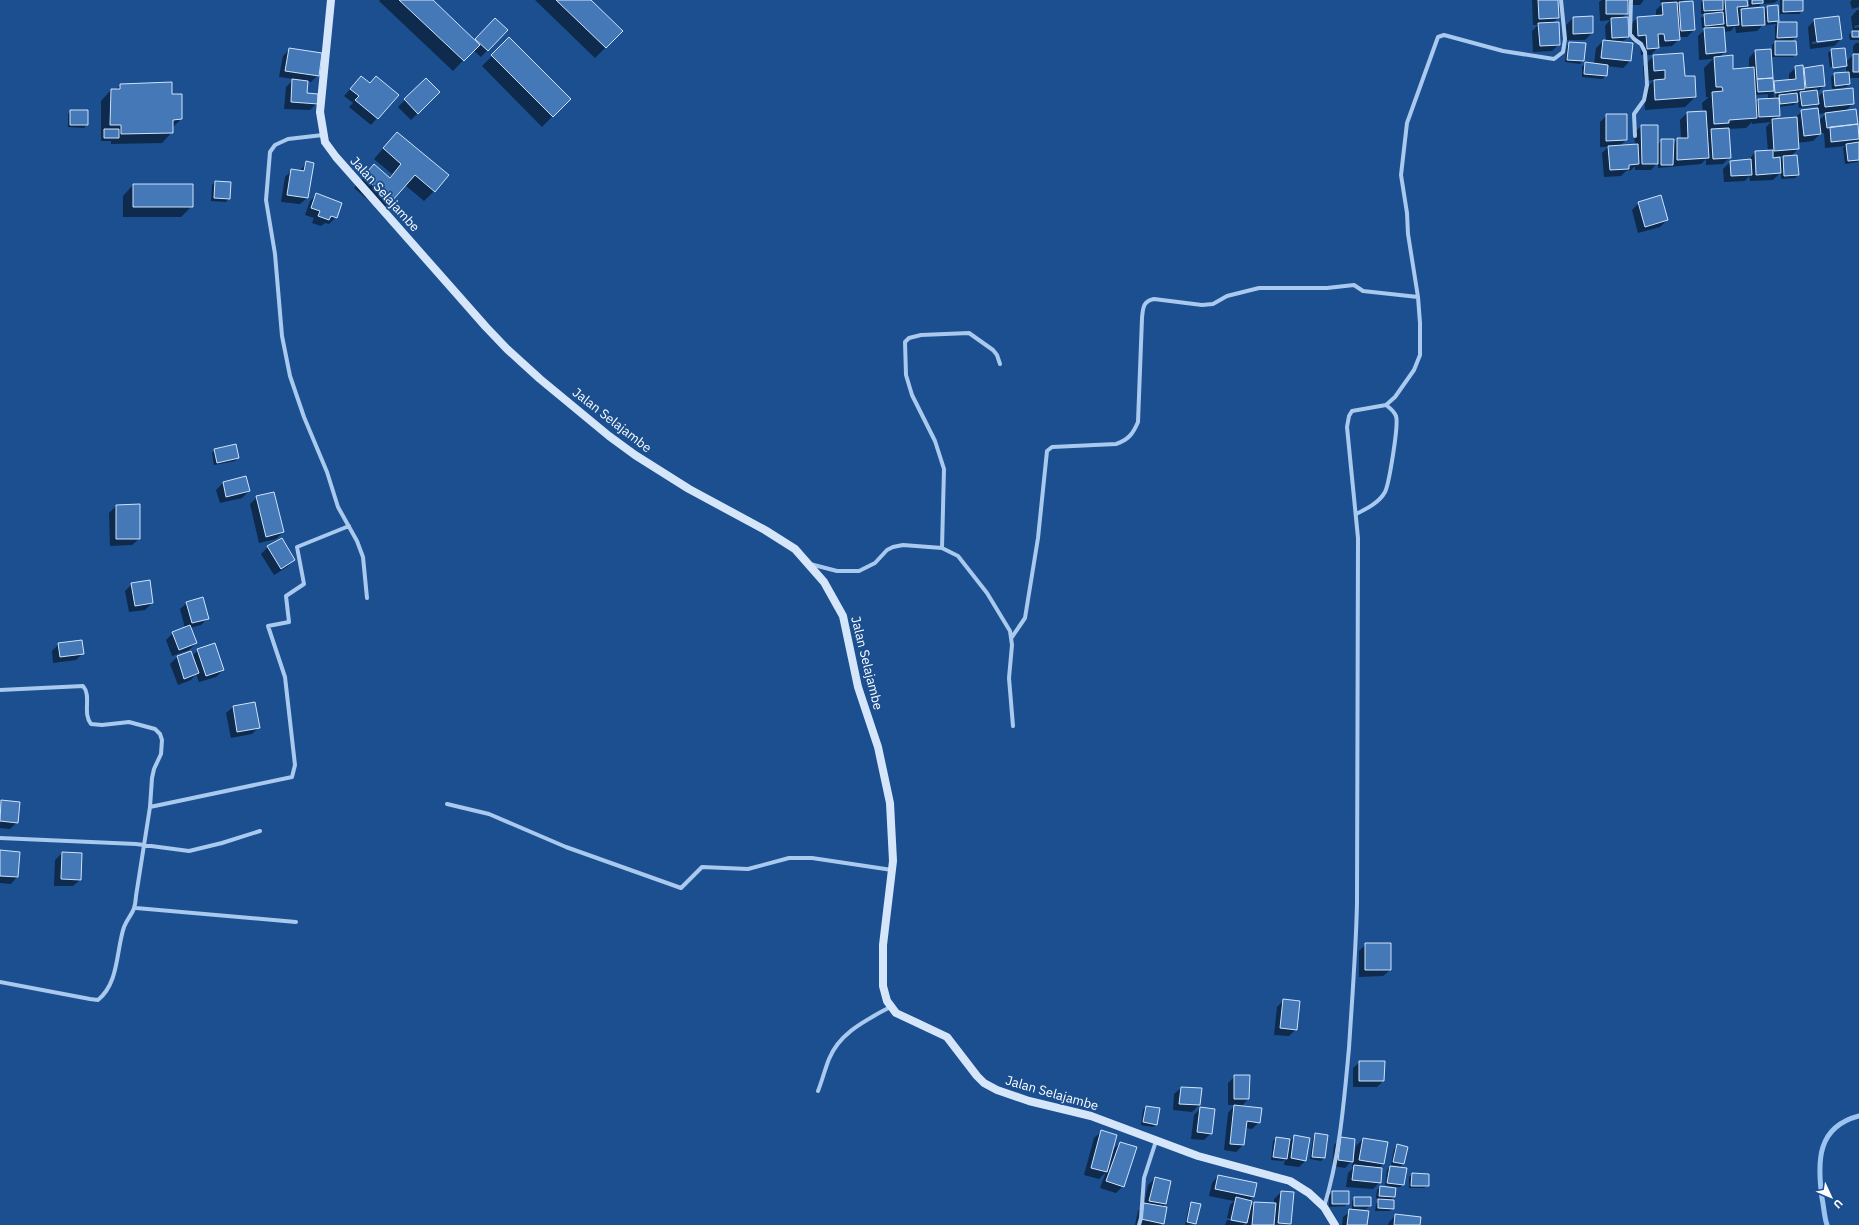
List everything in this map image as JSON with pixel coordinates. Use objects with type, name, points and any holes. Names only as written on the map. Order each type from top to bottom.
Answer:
[{"type":"street","name":"Jalan Selajambe","points":[[331,0],[320,112],[323,135],[329,149],[486,327],[523,364],[622,446],[688,490],[776,536],[795,549],[824,582],[840,607],[848,631],[858,687],[878,747],[889,795],[893,842],[892,870],[883,945],[883,986],[884,994],[890,1007],[896,1013],[947,1037],[977,1076],[984,1083],[997,1090],[1029,1101],[1091,1116],[1156,1141],[1234,1167],[1290,1181],[1309,1193],[1324,1207],[1335,1225]]},
{"type":"street","points":[[1324,1207],[1336,1159],[1345,1092],[1356,945],[1358,538],[1347,427],[1349,416],[1356,409],[1386,405],[1395,397],[1414,370],[1420,356],[1418,297],[1408,234],[1407,213],[1401,175],[1407,123],[1438,37],[1444,35],[1502,51],[1554,58],[1563,52],[1565,39],[1561,0]]},
{"type":"street","points":[[1631,0],[1630,34],[1641,44],[1645,52],[1648,85],[1644,100],[1634,114],[1635,136]]},
{"type":"street","points":[[323,135],[288,139],[275,145],[270,152],[266,200],[275,254],[282,336],[290,376],[304,417],[327,472],[338,507],[349,526],[363,557],[367,598]]},
{"type":"street","points":[[1012,637],[1025,618],[1038,538],[1047,451],[1052,447],[1116,444],[1126,441],[1133,432],[1138,422],[1142,318],[1144,304],[1148,300],[1154,299],[1202,305],[1213,304],[1227,296],[1259,288],[1327,288],[1354,285],[1363,291],[1418,297]]},
{"type":"street","points":[[942,548],[944,469],[934,441],[912,395],[906,375],[905,342],[909,338],[921,335],[969,333],[993,350],[997,355],[1000,364]]},
{"type":"street","points":[[1356,514],[1379,500],[1385,491],[1397,432],[1397,418],[1394,411],[1386,405]]},
{"type":"street","points":[[150,807],[292,777],[295,765],[285,677],[268,626],[289,622],[286,596],[304,584],[297,547],[349,526]]},
{"type":"street","points":[[809,564],[837,570],[859,571],[875,563],[893,547],[903,545],[942,548],[958,556],[969,568],[987,593],[1007,625],[1012,637],[1009,678],[1013,726]]},
{"type":"street","points":[[0,690],[83,686],[86,692],[88,718],[91,724],[102,726],[129,722],[155,729],[160,734],[163,746],[152,778],[150,807],[136,896],[136,908],[124,927],[110,985],[105,994],[98,1000],[0,982]]},
{"type":"street","points":[[447,804],[489,814],[566,847],[681,888],[702,867],[748,869],[789,858],[812,858],[892,870]]},
{"type":"street","points":[[0,838],[145,845],[189,851],[222,843],[260,831]]},
{"type":"street","points":[[136,908],[296,922]]},
{"type":"street","points":[[818,1091],[830,1057],[844,1036],[861,1023],[890,1007]]},
{"type":"street","points":[[1139,1225],[1144,1178],[1156,1141]]},
{"type":"building","points":[[399,0],[433,0],[480,45],[464,61]]},
{"type":"building","points":[[556,0],[591,0],[623,31],[606,48]]},
{"type":"building","points":[[1538,0],[1558,0],[1559,18],[1539,19]]},
{"type":"building","points":[[1606,0],[1628,0],[1628,14],[1606,14]]},
{"type":"building","points":[[1703,0],[1723,0],[1723,10],[1704,11]]},
{"type":"building","points":[[1725,0],[1747,0],[1748,6],[1737,7],[1739,25],[1727,26]]},
{"type":"building","points":[[1752,0],[1763,0],[1763,3],[1752,4]]},
{"type":"building","points":[[1783,0],[1803,0],[1803,11],[1783,12]]},
{"type":"building","points":[[1693,1],[1695,30],[1681,31],[1679,2]]},
{"type":"building","points":[[1677,2],[1680,40],[1665,41],[1664,34],[1658,34],[1659,48],[1647,49],[1646,35],[1638,36],[1637,17],[1663,15],[1662,3]]},
{"type":"building","points":[[1778,5],[1779,21],[1768,22],[1767,6]]},
{"type":"building","points":[[1764,7],[1765,25],[1742,26],[1741,9]]},
{"type":"building","points":[[1723,12],[1724,24],[1705,26],[1704,14]]},
{"type":"building","points":[[1593,16],[1593,33],[1573,34],[1573,17]]},
{"type":"building","points":[[1839,16],[1842,39],[1817,42],[1814,19]]},
{"type":"building","points":[[1628,17],[1629,37],[1612,38],[1611,18]]},
{"type":"building","points":[[495,18],[508,30],[488,51],[475,39]]},
{"type":"building","points":[[1559,22],[1560,45],[1540,46],[1538,23]]},
{"type":"building","points":[[1778,22],[1797,22],[1797,37],[1777,38]]},
{"type":"building","points":[[1724,27],[1726,52],[1706,54],[1704,28]]},
{"type":"building","points":[[1852,31],[1859,31],[1859,37],[1852,37]]},
{"type":"building","points":[[509,37],[571,99],[553,117],[491,55]]},
{"type":"building","points":[[1603,40],[1633,43],[1631,61],[1601,58]]},
{"type":"building","points":[[1775,41],[1796,41],[1797,55],[1775,55]]},
{"type":"building","points":[[1569,42],[1586,43],[1584,61],[1567,60]]},
{"type":"building","points":[[289,48],[322,53],[319,76],[285,71]]},
{"type":"building","points":[[1845,48],[1847,66],[1833,68],[1831,49]]},
{"type":"building","points":[[1771,49],[1773,78],[1757,79],[1755,50]]},
{"type":"building","points":[[1683,53],[1685,76],[1695,76],[1696,97],[1655,100],[1654,80],[1665,79],[1665,70],[1654,71],[1653,55]]},
{"type":"building","points":[[1853,54],[1859,54],[1859,72],[1853,72]]},
{"type":"building","points":[[1733,55],[1733,69],[1754,67],[1757,118],[1729,120],[1729,123],[1714,124],[1712,92],[1723,91],[1722,87],[1716,87],[1714,57]]},
{"type":"building","points":[[1585,62],[1608,65],[1607,76],[1584,74]]},
{"type":"building","points":[[1803,65],[1805,89],[1775,93],[1774,81],[1796,79],[1795,66]]},
{"type":"building","points":[[1823,65],[1825,86],[1806,88],[1804,68]]},
{"type":"building","points":[[1849,72],[1850,84],[1835,86],[1834,73]]},
{"type":"building","points":[[361,76],[370,83],[376,76],[399,95],[378,119],[355,100],[359,96],[350,89]]},
{"type":"building","points":[[426,78],[440,92],[418,114],[404,99]]},
{"type":"building","points":[[1773,78],[1774,91],[1758,92],[1757,79]]},
{"type":"building","points":[[292,79],[308,81],[307,93],[318,94],[318,104],[291,102]]},
{"type":"building","points":[[172,82],[172,94],[182,94],[182,119],[173,120],[173,133],[121,134],[121,125],[110,125],[111,89],[120,89],[120,84]]},
{"type":"building","points":[[1853,88],[1854,104],[1825,107],[1823,91]]},
{"type":"building","points":[[1817,90],[1819,104],[1802,106],[1800,92]]},
{"type":"building","points":[[1797,93],[1798,102],[1780,104],[1779,95]]},
{"type":"building","points":[[1779,98],[1780,116],[1759,117],[1758,99]]},
{"type":"building","points":[[1818,108],[1821,134],[1804,136],[1801,110]]},
{"type":"building","points":[[1856,109],[1858,124],[1827,128],[1825,113]]},
{"type":"building","points":[[70,110],[88,110],[88,125],[70,125]]},
{"type":"building","points":[[1706,111],[1709,158],[1677,160],[1677,138],[1688,138],[1687,112]]},
{"type":"building","points":[[1606,114],[1627,114],[1627,140],[1606,141]]},
{"type":"building","points":[[1797,117],[1799,149],[1774,151],[1772,119]]},
{"type":"building","points":[[1858,124],[1859,139],[1831,142],[1830,127]]},
{"type":"building","points":[[1641,125],[1658,125],[1658,164],[1642,164]]},
{"type":"building","points":[[1729,128],[1731,158],[1713,159],[1711,129]]},
{"type":"building","points":[[104,129],[119,129],[119,138],[104,138]]},
{"type":"building","points":[[397,132],[449,175],[435,192],[415,175],[392,201],[363,177],[374,164],[390,178],[401,164],[383,148]]},
{"type":"building","points":[[1661,139],[1674,139],[1673,165],[1661,165]]},
{"type":"building","points":[[1859,142],[1859,160],[1848,161],[1846,144]]},
{"type":"building","points":[[1638,144],[1639,164],[1629,165],[1629,169],[1610,170],[1608,146]]},
{"type":"building","points":[[1773,150],[1773,158],[1780,157],[1781,173],[1756,175],[1755,151]]},
{"type":"building","points":[[1797,155],[1799,175],[1784,176],[1783,156]]},
{"type":"building","points":[[1751,159],[1752,175],[1731,176],[1730,161]]},
{"type":"building","points":[[306,161],[314,163],[308,198],[287,195],[291,169],[304,171]]},
{"type":"building","points":[[215,181],[231,182],[230,199],[214,198]]},
{"type":"building","points":[[133,184],[193,184],[193,207],[133,207]]},
{"type":"building","points":[[316,193],[342,203],[337,218],[331,216],[329,220],[318,216],[320,211],[311,208]]},
{"type":"building","points":[[1661,195],[1668,220],[1645,227],[1638,202]]},
{"type":"building","points":[[236,444],[239,458],[217,463],[214,449]]},
{"type":"building","points":[[246,476],[250,491],[226,497],[223,482]]},
{"type":"building","points":[[274,492],[284,532],[266,537],[256,496]]},
{"type":"building","points":[[140,504],[140,539],[116,539],[116,505]]},
{"type":"building","points":[[282,538],[295,560],[281,569],[267,546]]},
{"type":"building","points":[[150,580],[153,603],[135,606],[131,583]]},
{"type":"building","points":[[203,597],[209,619],[192,623],[186,602]]},
{"type":"building","points":[[190,625],[197,643],[179,650],[172,632]]},
{"type":"building","points":[[82,640],[84,654],[60,657],[58,643]]},
{"type":"building","points":[[215,643],[224,670],[206,676],[197,649]]},
{"type":"building","points":[[191,651],[199,673],[184,679],[177,656]]},
{"type":"building","points":[[255,702],[260,728],[237,732],[233,706]]},
{"type":"building","points":[[1,800],[20,802],[18,823],[0,821]]},
{"type":"building","points":[[0,850],[20,852],[18,877],[0,876]]},
{"type":"building","points":[[62,852],[82,853],[81,880],[61,879]]},
{"type":"building","points":[[1365,943],[1391,943],[1391,970],[1365,970]]},
{"type":"building","points":[[1283,999],[1300,1001],[1297,1030],[1280,1028]]},
{"type":"building","points":[[1359,1061],[1385,1061],[1384,1081],[1359,1081]]},
{"type":"building","points":[[1234,1075],[1250,1075],[1249,1099],[1234,1099]]},
{"type":"building","points":[[1181,1087],[1202,1088],[1200,1105],[1179,1104]]},
{"type":"building","points":[[1234,1105],[1262,1108],[1260,1123],[1247,1121],[1244,1145],[1230,1144]]},
{"type":"building","points":[[1146,1106],[1160,1108],[1157,1125],[1143,1122]]},
{"type":"building","points":[[1200,1107],[1215,1109],[1212,1134],[1197,1132]]},
{"type":"building","points":[[1101,1130],[1117,1135],[1107,1172],[1091,1168]]},
{"type":"building","points":[[1315,1133],[1328,1135],[1325,1158],[1312,1157]]},
{"type":"building","points":[[1294,1135],[1310,1138],[1306,1161],[1291,1158]]},
{"type":"building","points":[[1276,1137],[1290,1139],[1287,1159],[1273,1157]]},
{"type":"building","points":[[1341,1137],[1355,1139],[1353,1162],[1338,1160]]},
{"type":"building","points":[[1363,1138],[1388,1142],[1384,1164],[1359,1160]]},
{"type":"building","points":[[1120,1142],[1137,1147],[1124,1187],[1106,1181]]},
{"type":"building","points":[[1397,1144],[1408,1147],[1404,1164],[1393,1162]]},
{"type":"building","points":[[1354,1165],[1382,1168],[1381,1183],[1352,1180]]},
{"type":"building","points":[[1390,1166],[1407,1168],[1404,1185],[1387,1183]]},
{"type":"building","points":[[1412,1173],[1429,1174],[1429,1186],[1411,1186]]},
{"type":"building","points":[[1218,1175],[1257,1183],[1254,1197],[1215,1189]]},
{"type":"building","points":[[1155,1177],[1171,1181],[1166,1204],[1149,1201]]},
{"type":"building","points":[[1380,1186],[1396,1188],[1395,1197],[1379,1196]]},
{"type":"building","points":[[1281,1191],[1294,1192],[1291,1224],[1278,1223]]},
{"type":"building","points":[[1332,1191],[1349,1191],[1349,1204],[1332,1204]]},
{"type":"building","points":[[1236,1197],[1252,1201],[1247,1223],[1231,1220]]},
{"type":"building","points":[[1354,1197],[1371,1197],[1371,1206],[1354,1206]]},
{"type":"building","points":[[1378,1199],[1394,1200],[1394,1209],[1378,1208]]},
{"type":"building","points":[[1191,1202],[1201,1204],[1196,1224],[1187,1222]]},
{"type":"building","points":[[1254,1202],[1276,1203],[1274,1225],[1252,1225]]},
{"type":"building","points":[[1144,1203],[1167,1207],[1164,1224],[1141,1219]]},
{"type":"building","points":[[1349,1209],[1369,1211],[1367,1225],[1347,1225]]},
{"type":"building","points":[[1395,1214],[1421,1217],[1420,1225],[1394,1225]]},
{"type":"waterway","points":[[1827,1225],[1820,1184],[1820,1159],[1823,1147],[1835,1128],[1845,1121],[1859,1116]]}]
